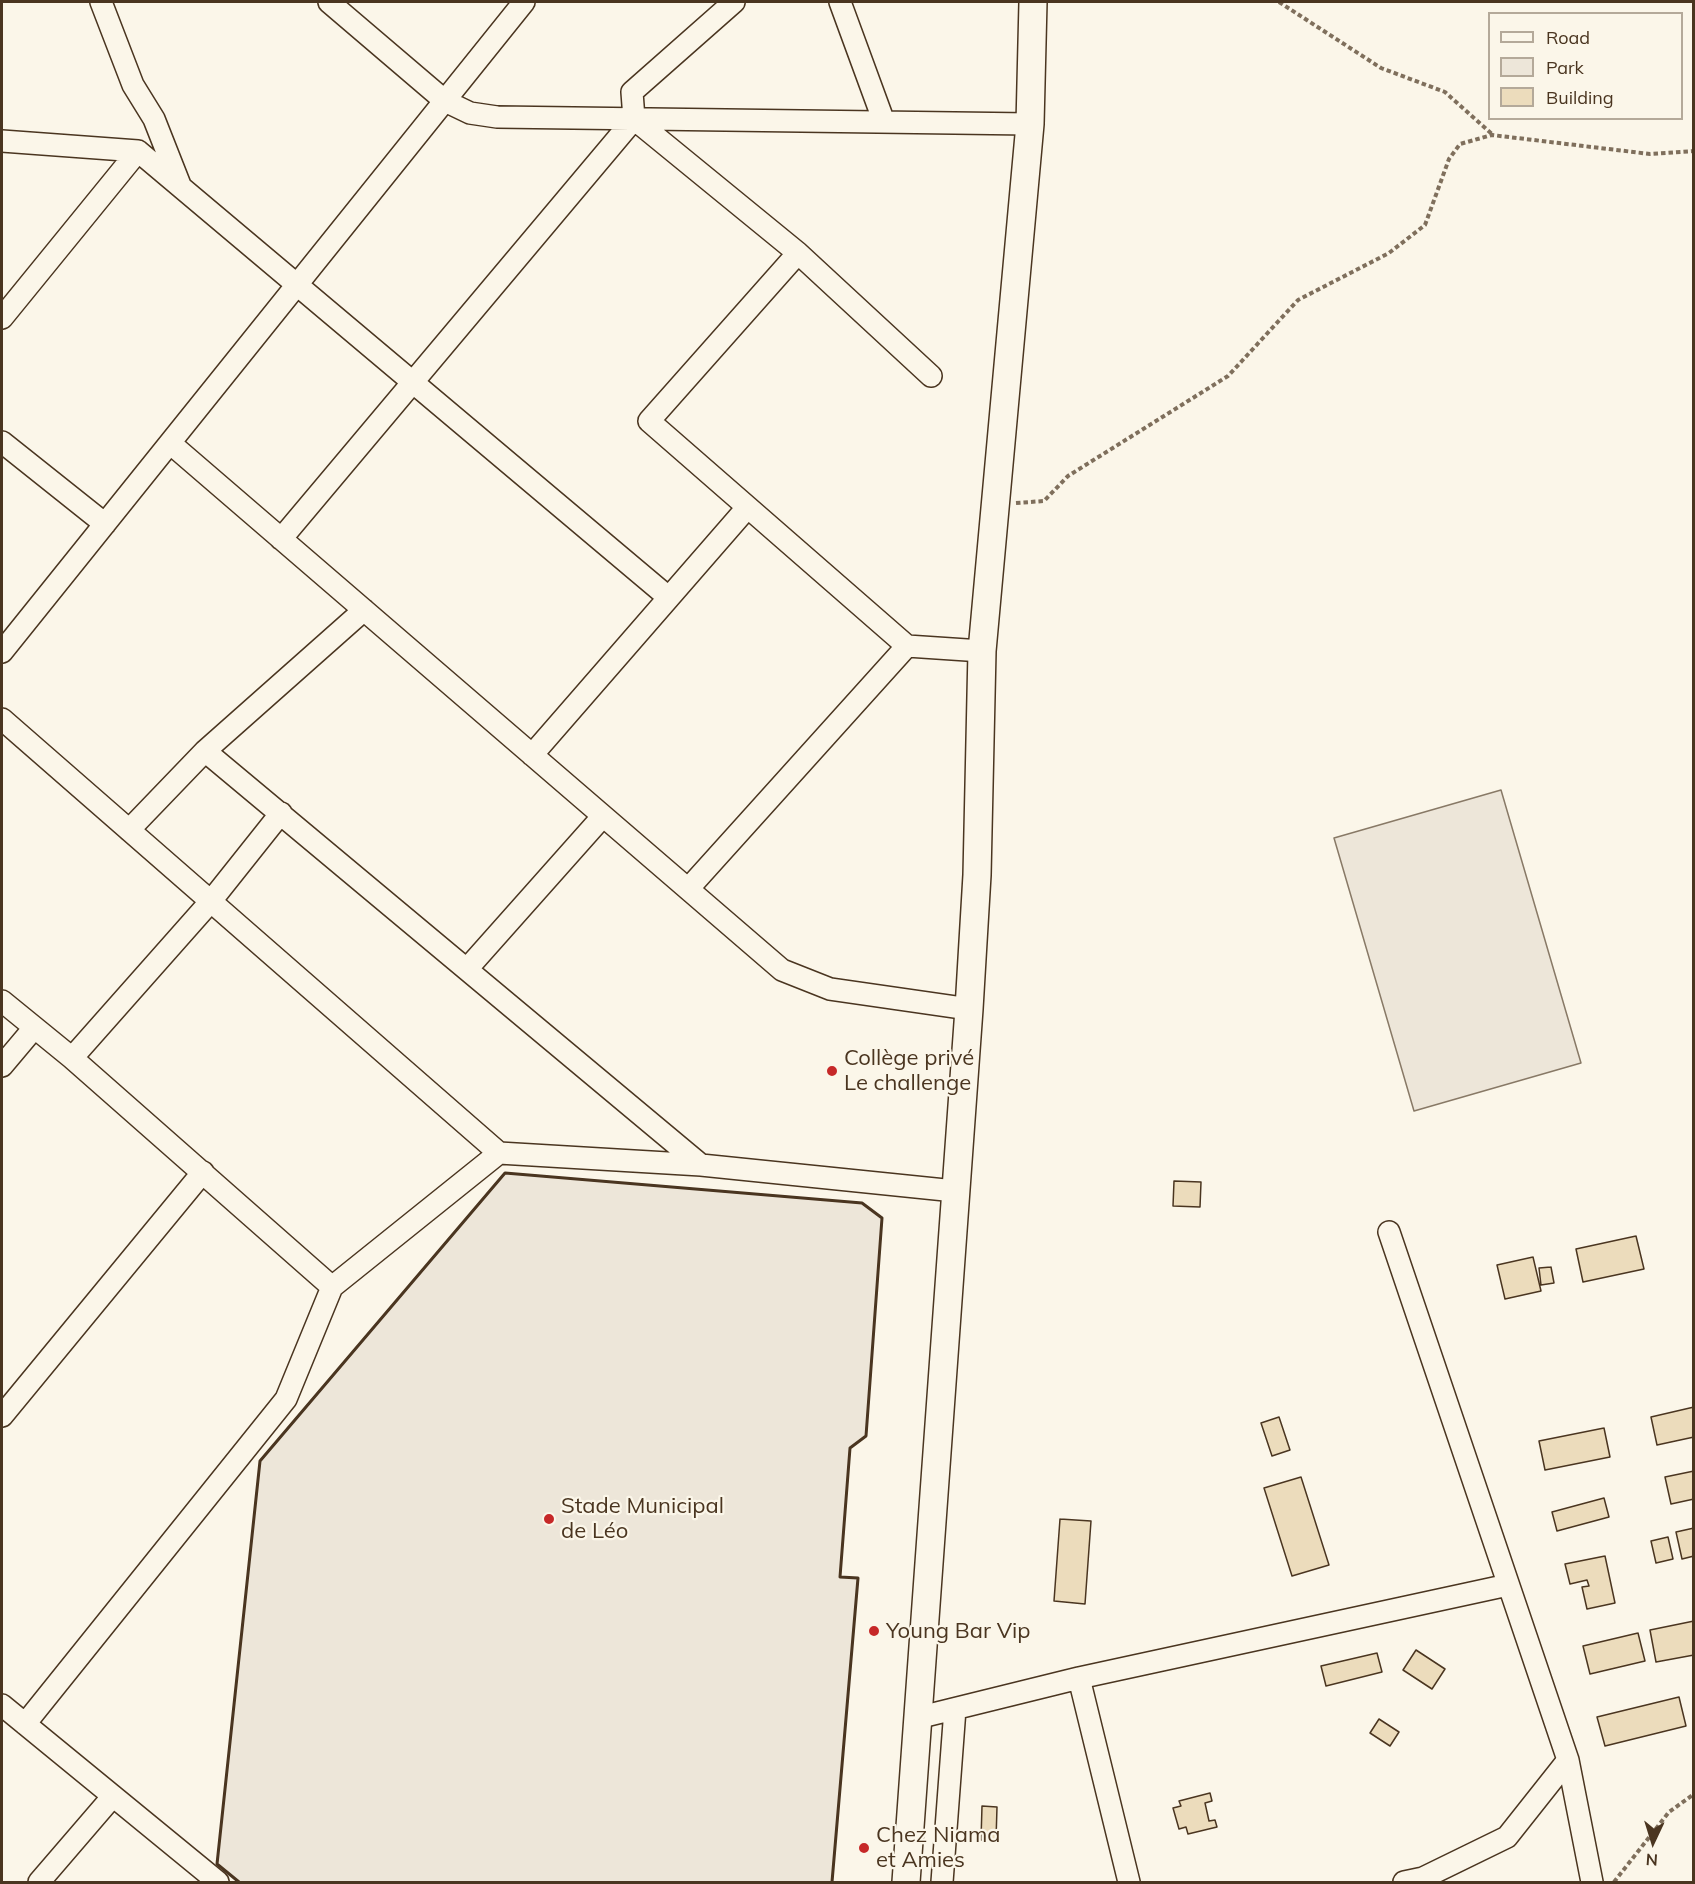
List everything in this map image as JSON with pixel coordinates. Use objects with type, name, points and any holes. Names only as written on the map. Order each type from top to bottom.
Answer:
[{"type":"main road","points":[[906,1882],[969,1009],[977,875],[982,651],[1030,124],[1033,2]]},
{"type":"street","points":[[101,2],[133,84],[154,119],[182,188]]},
{"type":"street","points":[[329,2],[445,100],[470,113],[497,117],[1030,124]]},
{"type":"street","points":[[2,652],[524,2]]},
{"type":"street","points":[[280,538],[634,119],[632,92],[734,2]]},
{"type":"street","points":[[840,2],[884,122]]},
{"type":"street","points":[[634,119],[798,253],[931,376]]},
{"type":"street","points":[[2,141],[138,151],[669,597]]},
{"type":"street","points":[[2,318],[138,151]]},
{"type":"street","points":[[798,253],[649,422],[746,509],[907,646],[982,651]]},
{"type":"street","points":[[2,442],[105,524]]},
{"type":"street","points":[[170,443],[782,970],[830,989],[969,1009]]},
{"type":"street","points":[[532,755],[746,509]]},
{"type":"street","points":[[129,830],[205,751],[364,610]]},
{"type":"street","points":[[688,889],[907,646]]},
{"type":"street","points":[[2,720],[499,1153],[701,1166],[955,1191]]},
{"type":"street","points":[[205,751],[701,1166]]},
{"type":"street","points":[[72,1058],[211,902],[281,813]]},
{"type":"street","points":[[467,969],[603,816]]},
{"type":"street","points":[[2,1001],[72,1058],[332,1287]]},
{"type":"street","points":[[2,1066],[34,1028]]},
{"type":"street","points":[[25,1724],[286,1399],[332,1287],[499,1153]]},
{"type":"street","points":[[2,1416],[203,1172]]},
{"type":"street","points":[[1389,1232],[1568,1760],[1592,1882]]},
{"type":"street","points":[[917,1718],[1079,1678],[1508,1585]]},
{"type":"street","points":[[1079,1678],[1129,1882]]},
{"type":"street","points":[[2,1704],[218,1882]]},
{"type":"street","points":[[942,1882],[955,1709]]},
{"type":"street","points":[[1413,1880],[1507,1837],[1568,1760]]},
{"type":"street","points":[[39,1882],[113,1796]]},
{"type":"street","points":[[1413,1880],[1444,1882]]},
{"type":"path","points":[[1279,2],[1381,68],[1444,92],[1492,135]]},
{"type":"path","points":[[996,505],[1044,501],[1068,476],[1228,376],[1298,300],[1389,253],[1425,225],[1449,159],[1460,144],[1492,135],[1650,154],[1694,151]]},
{"type":"path","points":[[1614,1882],[1669,1812],[1694,1794]]},
{"type":"green space","points":[[1501,790],[1581,1063],[1414,1111],[1334,838]]},
{"type":"green space","name":"Stade Municipal de Léo","points":[[505,1173],[862,1203],[882,1218],[866,1436],[850,1448],[840,1577],[858,1578],[832,1882],[239,1882],[217,1864],[260,1461]]},
{"type":"building","points":[[1174,1181],[1201,1182],[1200,1207],[1173,1206]]},
{"type":"building","points":[[1636,1236],[1644,1269],[1583,1282],[1576,1249]]},
{"type":"building","points":[[1533,1257],[1541,1291],[1505,1299],[1497,1265]]},
{"type":"building","points":[[1551,1267],[1554,1283],[1541,1285],[1539,1268]]},
{"type":"building","points":[[1694,1407],[1694,1437],[1657,1445],[1651,1417]]},
{"type":"building","points":[[1279,1417],[1290,1450],[1272,1456],[1261,1423]]},
{"type":"building","points":[[1604,1428],[1610,1457],[1545,1470],[1539,1441]]},
{"type":"building","points":[[1694,1471],[1694,1499],[1671,1504],[1665,1477]]},
{"type":"building","points":[[1301,1477],[1329,1565],[1292,1576],[1264,1488]]},
{"type":"building","points":[[1604,1498],[1609,1517],[1557,1531],[1552,1512]]},
{"type":"building","points":[[1060,1519],[1091,1521],[1085,1604],[1054,1601]]},
{"type":"building","points":[[1694,1528],[1694,1556],[1682,1559],[1676,1532]]},
{"type":"building","points":[[1668,1537],[1673,1559],[1656,1563],[1651,1541]]},
{"type":"building","points":[[1605,1556],[1615,1603],[1587,1609],[1582,1587],[1589,1586],[1587,1580],[1570,1584],[1565,1564]]},
{"type":"building","points":[[1694,1621],[1694,1655],[1656,1662],[1650,1630]]},
{"type":"building","points":[[1638,1633],[1645,1661],[1590,1674],[1583,1646]]},
{"type":"building","points":[[1416,1650],[1445,1669],[1432,1689],[1403,1670]]},
{"type":"building","points":[[1377,1653],[1382,1672],[1326,1686],[1321,1666]]},
{"type":"building","points":[[1679,1697],[1686,1726],[1605,1746],[1597,1717]]},
{"type":"building","points":[[1379,1719],[1399,1732],[1390,1746],[1370,1733]]},
{"type":"building","points":[[1210,1793],[1212,1801],[1205,1803],[1209,1821],[1215,1820],[1217,1827],[1188,1834],[1186,1827],[1179,1829],[1173,1808],[1181,1806],[1179,1801]]},
{"type":"building","points":[[982,1806],[997,1807],[996,1840],[981,1840]]},
{"type":"wall","points":[[239,1882],[217,1864],[260,1461],[505,1173],[862,1203],[882,1218],[866,1436],[850,1448],[840,1577],[858,1578],[832,1882]]},
{"type":"place","name":"Collège privé Le challenge","points":[[832,1071]]},
{"type":"place","name":"Stade Municipal de Léo","points":[[549,1519]]},
{"type":"place","name":"Young Bar Vip","points":[[874,1631]]},
{"type":"place","name":"Chez Niama et Amies","points":[[864,1848]]}]
